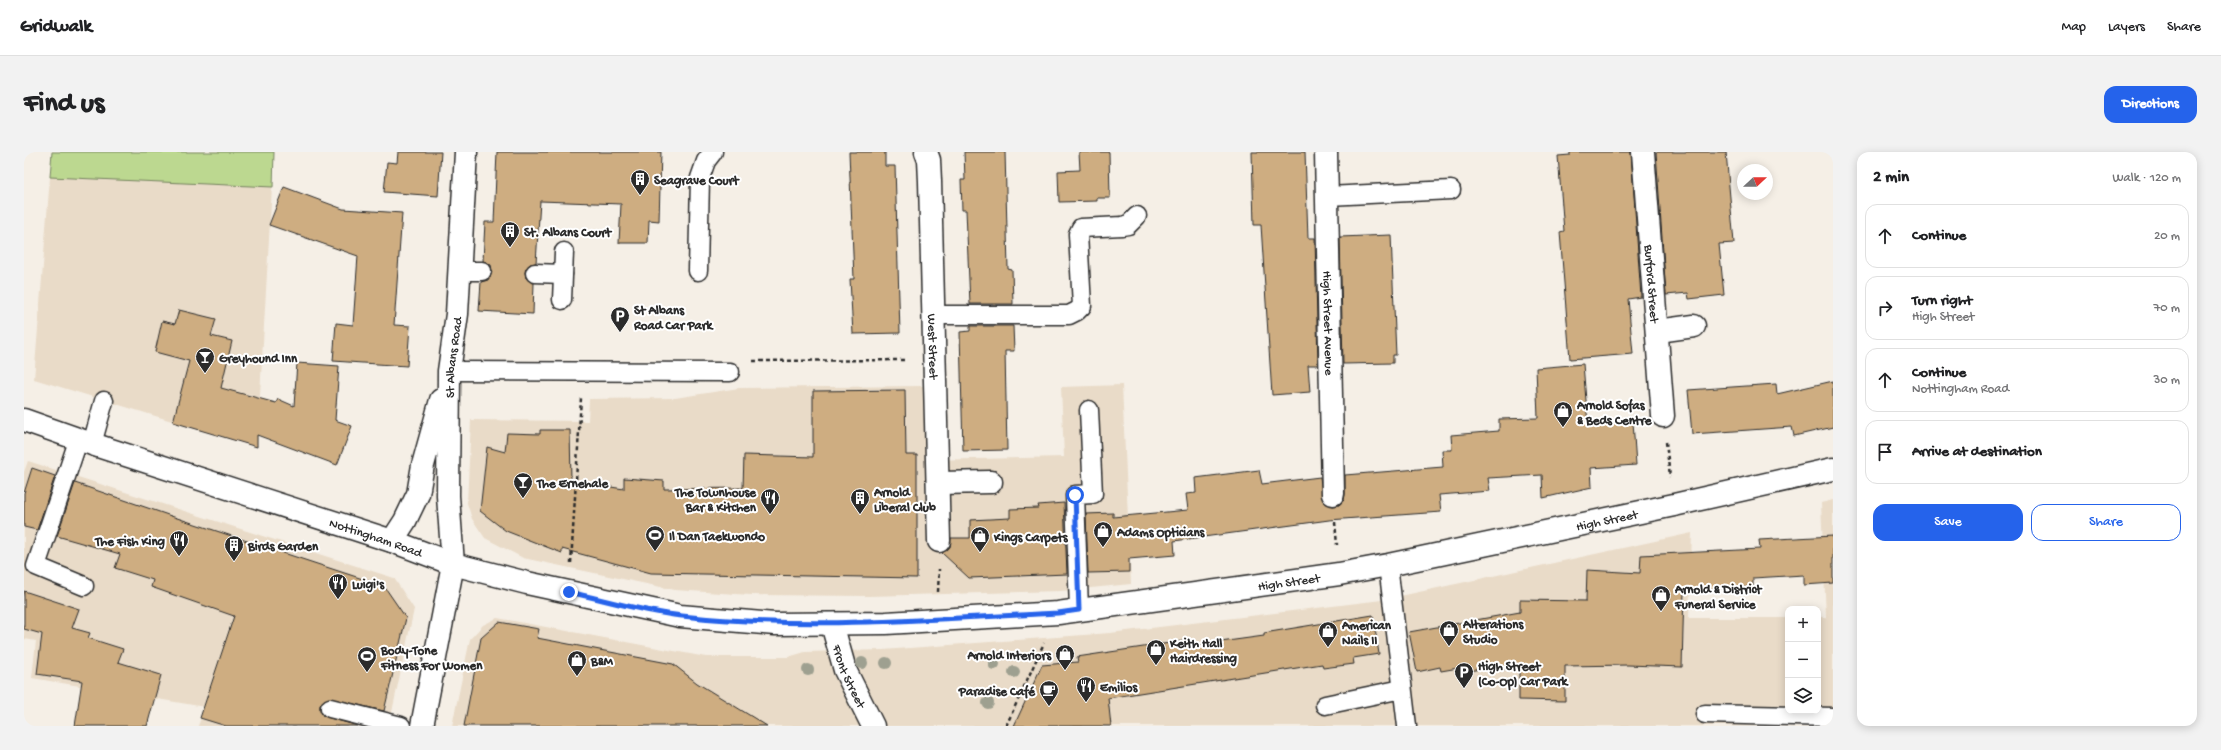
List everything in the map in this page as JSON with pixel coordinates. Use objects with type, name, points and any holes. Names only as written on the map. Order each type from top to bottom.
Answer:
[{"type":"street","name":"St Albans Road","points":[[422,726],[452,564],[448,496],[449,371],[457,314],[466,152]]},
{"type":"street","name":"West Street","points":[[926,152],[929,160],[939,483],[939,541]]},
{"type":"street","name":"High Street Avenue","points":[[1326,152],[1333,494]]},
{"type":"street","name":"Burford Street","points":[[1643,152],[1658,331],[1663,416]]},
{"type":"street","points":[[1658,331],[1694,326]]},
{"type":"street","points":[[392,541],[418,494],[423,465],[449,371]]},
{"type":"street","name":"Nottingham Road","points":[[24,420],[392,541],[452,564],[569,592],[680,616],[736,621]]},
{"type":"street","name":"High Street","points":[[736,621],[775,624],[886,623],[1058,613],[1339,574],[1388,565],[1674,505],[1833,469]]},
{"type":"street","points":[[939,483],[991,482]]},
{"type":"street","name":"Front Street","points":[[832,624],[845,670],[873,726]]},
{"type":"lane","points":[[698,271],[700,178],[706,161],[713,152]]},
{"type":"lane","points":[[1328,196],[1452,190]]},
{"type":"lane","points":[[934,315],[1069,315],[1077,311],[1082,306],[1078,234],[1081,228],[1128,225],[1137,216]]},
{"type":"lane","points":[[562,300],[564,252]]},
{"type":"lane","points":[[460,271],[482,272]]},
{"type":"lane","points":[[535,273],[563,274]]},
{"type":"lane","points":[[449,371],[730,372]]},
{"type":"lane","points":[[84,586],[36,566],[85,441],[104,401]]},
{"type":"lane","points":[[1079,610],[1075,495],[1093,494],[1089,410]]},
{"type":"lane","points":[[1388,565],[1407,726]]},
{"type":"lane","points":[[1325,705],[1402,689]]},
{"type":"lane","points":[[330,708],[401,726]]},
{"type":"lane","points":[[1705,714],[1833,717]]},
{"type":"path","points":[[730,372],[747,361],[935,360]]},
{"type":"path","points":[[569,592],[583,372]]},
{"type":"path","points":[[1663,416],[1674,505]]},
{"type":"path","points":[[1333,494],[1339,574]]},
{"type":"path","points":[[938,619],[939,541]]},
{"type":"path","points":[[1006,726],[1058,613]]},
{"type":"shaded area","points":[[52,152],[274,152],[257,447],[34,379]]},
{"type":"shaded area","points":[[1122,385],[1131,584],[1061,591],[868,596],[751,595],[675,590],[523,558],[485,538],[472,519],[467,503],[471,420],[588,421],[589,399],[675,398],[739,388],[923,386],[926,460],[1064,457],[1061,387]]},
{"type":"shaded area","points":[[28,461],[394,578],[414,609],[389,726],[198,726],[205,707],[32,678],[36,641],[24,639],[24,472]]},
{"type":"shaded area","points":[[1833,500],[1833,726],[452,726],[470,639],[483,625],[497,618],[706,657],[788,657],[805,652],[883,650],[1110,633],[1382,600],[1692,533],[1689,618],[1785,618],[1785,714],[1821,714],[1821,617],[1826,617],[1821,503]]},
{"type":"green space","points":[[52,152],[274,152],[273,187],[50,177]]},
{"type":"building","points":[[398,152],[441,152],[438,196],[384,192],[387,162],[397,163]]},
{"type":"building","points":[[497,152],[661,152],[659,221],[649,220],[648,243],[619,243],[621,204],[540,201],[536,263],[530,264],[525,272],[526,278],[534,283],[533,314],[479,311],[481,282],[488,280],[492,271],[491,265],[483,261],[485,222],[494,222]]},
{"type":"building","points":[[849,152],[885,152],[885,166],[895,166],[900,333],[853,334],[850,279],[854,279]]},
{"type":"building","points":[[964,152],[1005,152],[1008,269],[1012,270],[1013,304],[970,304],[966,210],[962,210],[961,180],[965,180]]},
{"type":"building","points":[[1079,152],[1109,152],[1110,198],[1097,198],[1097,201],[1059,202],[1058,171],[1080,170]]},
{"type":"building","points":[[1252,152],[1305,152],[1308,238],[1315,238],[1318,365],[1308,365],[1310,392],[1272,395],[1261,225],[1254,225]]},
{"type":"building","points":[[1570,152],[1631,152],[1641,297],[1628,299],[1633,354],[1570,359],[1560,232],[1564,231],[1558,156],[1570,155]]},
{"type":"building","points":[[1656,152],[1726,152],[1734,243],[1719,244],[1724,295],[1689,299],[1688,293],[1666,295]]},
{"type":"building","points":[[284,187],[343,209],[402,213],[394,325],[410,326],[407,366],[333,361],[336,323],[353,325],[358,256],[269,225]]},
{"type":"building","points":[[1391,235],[1396,355],[1393,355],[1393,363],[1343,364],[1340,237]]},
{"type":"building","points":[[179,310],[216,319],[211,336],[232,341],[221,388],[276,403],[278,399],[294,406],[297,363],[339,366],[335,420],[352,426],[337,465],[257,435],[257,447],[173,422],[189,361],[155,352],[162,321],[175,324]]},
{"type":"building","points":[[970,326],[1013,326],[1014,351],[1005,351],[1007,450],[963,451],[960,332],[970,331]]},
{"type":"building","points":[[1583,364],[1588,425],[1633,422],[1636,465],[1591,468],[1592,487],[1543,498],[1542,475],[1488,478],[1490,491],[1439,495],[1441,512],[1329,520],[1174,541],[1175,555],[1129,559],[1129,572],[1088,573],[1086,514],[1113,513],[1113,517],[1188,510],[1186,494],[1196,493],[1195,478],[1259,470],[1262,484],[1320,477],[1323,501],[1333,506],[1339,505],[1344,500],[1345,475],[1443,467],[1442,450],[1452,450],[1451,435],[1499,431],[1499,419],[1538,418],[1536,368]]},
{"type":"building","points":[[1833,381],[1833,427],[1794,436],[1792,427],[1692,434],[1688,390],[1776,384],[1777,394]]},
{"type":"building","points":[[905,390],[906,455],[917,455],[917,578],[651,573],[562,549],[562,553],[506,531],[480,511],[487,447],[505,452],[507,433],[540,434],[540,430],[570,430],[571,481],[624,489],[624,478],[664,481],[664,489],[743,488],[744,455],[813,457],[813,391]]},
{"type":"building","points":[[32,468],[55,476],[37,530],[24,527],[24,493]]},
{"type":"building","points":[[75,483],[384,586],[406,618],[384,711],[328,698],[320,705],[320,710],[323,716],[358,726],[226,726],[200,718],[234,616],[151,587],[153,580],[115,568],[120,554],[57,536]]},
{"type":"building","points":[[1064,503],[1067,574],[969,578],[942,553],[950,547],[951,538],[970,538],[970,520],[1010,518],[1010,509],[1039,508],[1038,505]]},
{"type":"building","points":[[1833,536],[1833,583],[1804,585],[1804,575],[1753,578],[1753,587],[1684,590],[1682,667],[1628,665],[1565,666],[1565,701],[1519,700],[1519,667],[1491,672],[1490,667],[1465,672],[1464,667],[1441,671],[1440,667],[1417,672],[1409,632],[1520,612],[1520,600],[1586,601],[1587,570],[1640,573],[1641,555],[1760,549],[1759,540]]},
{"type":"building","points":[[24,591],[79,609],[72,628],[90,633],[88,638],[123,649],[118,662],[161,675],[147,726],[75,726],[82,681],[37,674],[42,634],[24,629]]},
{"type":"building","points":[[1373,615],[1379,654],[1353,658],[1354,664],[1323,668],[1322,664],[1108,698],[1111,726],[1014,726],[1042,665],[1078,662],[1077,657],[1183,641],[1184,647],[1264,636],[1264,633]]},
{"type":"building","name":"B&M","points":[[499,622],[539,629],[537,638],[673,664],[697,683],[767,726],[464,726],[481,638]]},
{"type":"place","name":"Seagrave Court","points":[[640,196]]},
{"type":"place","name":"St. Albans Court","points":[[510,248]]},
{"type":"place","name":"St Albans Road Car Park","points":[[620,333]]},
{"type":"place","name":"Greyhound Inn","points":[[205,374]]},
{"type":"place","name":"Arnold Sofas & Beds Centre","points":[[1563,428]]},
{"type":"place","name":"The Ernehale","points":[[523,499]]},
{"type":"place","name":"The Townhouse Bar & Kitchen","points":[[770,515]]},
{"type":"place","name":"Arnold Liberal Club","points":[[860,515]]},
{"type":"place","name":"Adams Opticians","points":[[1103,548]]},
{"type":"place","name":"Il Dan Taekwondo","points":[[655,552]]},
{"type":"place","name":"Kings Carpets","points":[[980,553]]},
{"type":"place","name":"The Fish King","points":[[179,557]]},
{"type":"place","name":"Birds Garden","points":[[234,562]]},
{"type":"place","name":"Luigi's","points":[[338,600]]},
{"type":"place","name":"Arnold & District Funeral Service","points":[[1661,612]]},
{"type":"place","name":"Alterations Studio","points":[[1449,647]]},
{"type":"place","name":"American Nails II","points":[[1328,648]]},
{"type":"place","name":"Keith Hall Hairdressing","points":[[1156,666]]},
{"type":"place","name":"Arnold Interiors","points":[[1065,671]]},
{"type":"place","name":"Body-Tone Fitness For Women","points":[[367,673]]},
{"type":"place","name":"B&M","points":[[577,677]]},
{"type":"place","name":"High Street (Co-Op) Car Park","points":[[1464,689]]},
{"type":"place","name":"Emilios","points":[[1086,703]]},
{"type":"place","name":"Paradise Café","points":[[1049,707]]},
{"type":"route","points":[[569,592],[680,616],[775,624],[886,623],[1058,613],[1079,610],[1075,495]]}]
